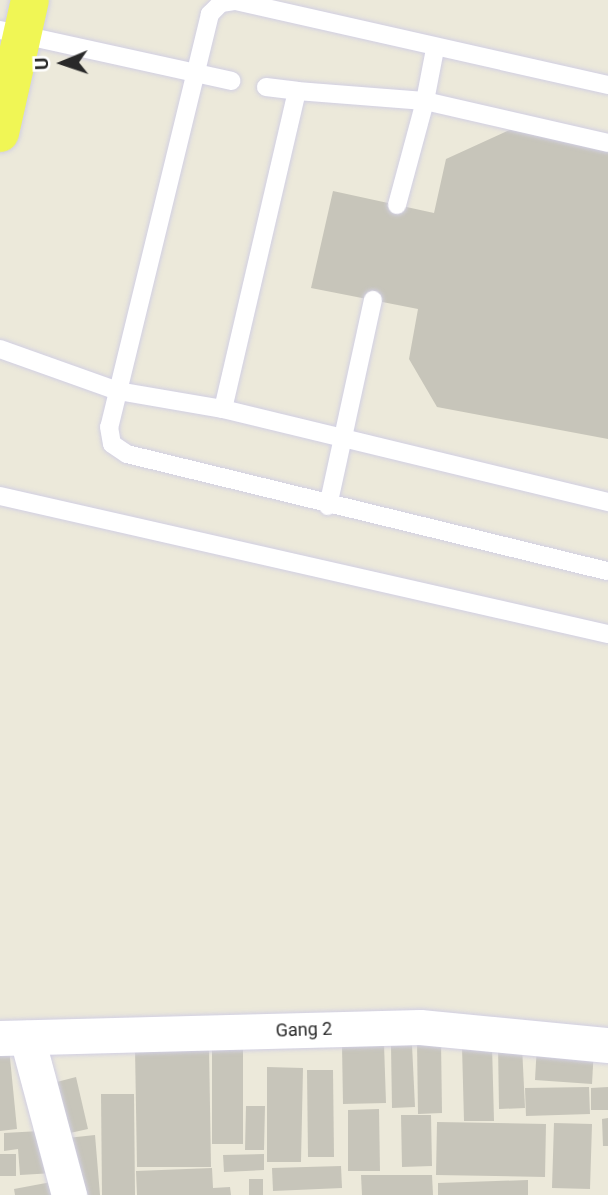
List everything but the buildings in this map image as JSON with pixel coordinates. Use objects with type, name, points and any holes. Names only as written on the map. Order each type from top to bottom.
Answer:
[{"type":"main road","points":[[0,133],[18,22]]},
{"type":"street","name":"Gang 2","points":[[13,1038],[420,1027],[608,1045]]},
{"type":"street","points":[[13,1038],[69,1195]]},
{"type":"lane","points":[[608,85],[435,49],[234,1],[221,3],[209,14],[109,427],[112,444],[127,454],[328,506],[608,571]]},
{"type":"lane","points":[[18,22],[195,76],[231,81]]},
{"type":"lane","points":[[397,205],[425,101],[435,49]]},
{"type":"lane","points":[[266,87],[425,101],[608,143]]},
{"type":"lane","points":[[223,409],[297,91]]},
{"type":"lane","points":[[328,506],[373,300]]},
{"type":"lane","points":[[0,349],[118,391],[343,434],[608,502]]},
{"type":"lane","points":[[0,496],[608,634]]}]
